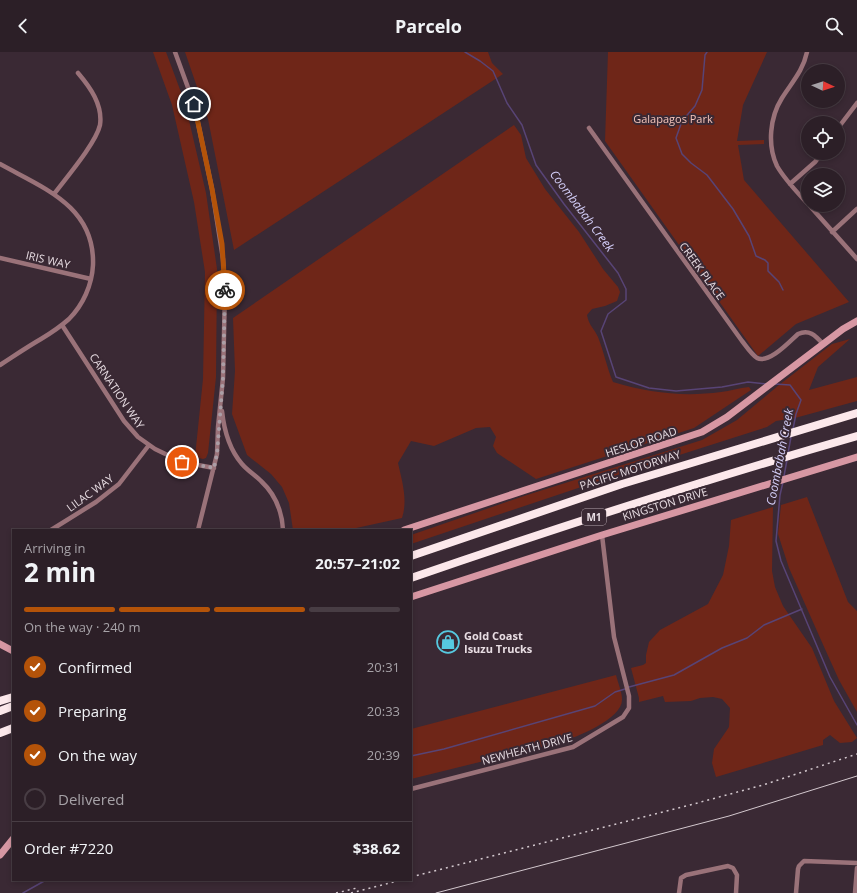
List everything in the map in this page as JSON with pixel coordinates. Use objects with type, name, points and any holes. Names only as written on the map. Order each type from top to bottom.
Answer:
[{"type":"highway","name":"PACIFIC MOTORWAY","points":[[412,556],[622,484],[857,413]]},
{"type":"highway","name":"M1","points":[[412,578],[629,505],[760,464],[857,436]]},
{"type":"highway","points":[[0,701],[12,697]]},
{"type":"highway","points":[[0,711],[12,706]]},
{"type":"highway","points":[[0,733],[12,728]]},
{"type":"street","points":[[175,52],[194,104],[212,189],[222,244],[225,290],[223,378],[214,468],[198,529]]},
{"type":"street","points":[[801,197],[776,164],[771,142],[771,128],[778,106],[798,77],[807,52]]},
{"type":"street","points":[[54,194],[91,144],[100,125],[99,107],[90,87],[78,73]]},
{"type":"street","points":[[845,119],[857,103]]},
{"type":"street","name":"CREEK PLACE","points":[[589,128],[742,341],[757,358],[770,358],[802,332],[812,333],[822,344]]},
{"type":"street","points":[[790,184],[817,160]]},
{"type":"street","points":[[0,164],[54,194],[67,203],[77,214],[86,229],[93,253],[91,279],[84,298],[77,310],[62,325],[0,365]]},
{"type":"street","points":[[832,232],[857,209]]},
{"type":"street","points":[[814,212],[857,259]]},
{"type":"street","name":"IRIS WAY","points":[[0,258],[91,279]]},
{"type":"street","name":"HESLOP ROAD","points":[[407,529],[693,436],[714,426],[822,344],[857,321]]},
{"type":"street","name":"CARNATION WAY","points":[[62,325],[124,421],[138,437],[155,449],[182,462],[214,468]]},
{"type":"street","points":[[221,403],[224,428],[234,453],[242,465],[265,485],[274,498],[281,512],[282,529]]},
{"type":"street","name":"LILAC WAY","points":[[53,529],[96,502],[119,484],[149,445]]},
{"type":"street","name":"KINGSTON DRIVE","points":[[412,597],[602,535],[857,457]]},
{"type":"street","name":"NEWHEATH DRIVE","points":[[412,789],[573,748],[624,717],[629,708],[629,696],[614,637],[602,535]]},
{"type":"street","points":[[0,644],[12,650]]},
{"type":"street","points":[[0,855],[12,840]]},
{"type":"street","points":[[796,893],[798,869],[804,861],[857,864]]},
{"type":"street","points":[[679,893],[681,878],[686,875],[728,866],[734,868],[737,875],[736,893]]},
{"type":"street","points":[[855,893],[857,868]]},
{"type":"green space","points":[[153,52],[166,52],[185,103],[206,193],[217,269],[216,377],[208,453],[206,458],[203,459],[195,457],[203,379],[205,272],[194,202],[172,105]]},
{"type":"green space","points":[[185,52],[488,52],[492,63],[503,74],[234,250],[208,119]]},
{"type":"green space","name":"Galapagos Park","points":[[608,52],[767,52],[743,105],[737,141],[764,140],[764,144],[738,145],[744,180],[849,302],[796,324],[758,356],[605,141]]},
{"type":"green space","points":[[514,125],[521,135],[526,158],[545,189],[579,232],[620,292],[617,301],[592,309],[587,315],[590,324],[598,337],[613,382],[640,389],[680,394],[724,392],[749,387],[751,390],[694,428],[536,479],[497,453],[493,446],[496,437],[490,427],[476,428],[434,446],[411,441],[398,463],[403,484],[404,497],[404,511],[402,518],[352,529],[293,529],[289,503],[282,487],[271,474],[247,455],[232,414],[235,371],[233,318]]},
{"type":"green space","points":[[850,339],[818,367],[809,390],[857,377],[857,401],[795,418],[776,421],[767,427],[623,473],[412,544],[412,535],[527,495],[702,440],[737,420],[832,344]]},
{"type":"green space","points":[[807,497],[848,602],[857,611],[857,712],[839,680],[789,568],[778,534],[781,505]]},
{"type":"green space","points":[[773,507],[772,571],[775,587],[783,606],[812,648],[834,701],[857,738],[852,742],[840,743],[830,735],[823,740],[823,745],[716,777],[712,763],[714,749],[729,727],[730,708],[722,699],[713,697],[700,698],[691,701],[665,702],[663,696],[639,702],[631,668],[646,663],[649,642],[660,630],[708,604],[723,575],[729,546],[731,520]]},
{"type":"green space","points":[[616,675],[621,690],[622,699],[620,706],[615,713],[598,726],[577,736],[561,742],[412,779],[412,729]]},
{"type":"waterway","name":"Coombabah Creek","points":[[465,52],[493,71],[507,103],[522,125],[536,165],[564,204],[618,273],[626,289],[626,300],[608,314],[601,331],[616,377],[649,388],[676,391],[722,387],[748,382],[767,384]]},
{"type":"waterway","points":[[707,52],[705,55],[702,90],[695,106],[682,121],[676,138],[682,154],[707,175],[733,209],[749,236],[756,256],[768,263],[768,271],[779,282],[783,290]]},
{"type":"waterway","name":"Coombabah Creek","points":[[775,384],[790,385],[801,400],[793,429]]},
{"type":"waterway","name":"Coombabah Creek","points":[[788,453],[791,437]]},
{"type":"waterway","name":"Coombabah Creek","points":[[784,476],[787,460]]},
{"type":"waterway","name":"Coombabah Creek","points":[[783,482],[780,495],[776,541],[781,561],[830,677],[857,725]]},
{"type":"waterway","points":[[629,687],[674,675],[722,648],[747,638],[764,625],[802,609]]},
{"type":"waterway","points":[[412,756],[444,749],[595,706],[615,692],[625,689]]},
{"type":"waterway","points":[[23,893],[44,881]]},
{"type":"tram line","points":[[436,893],[729,816],[857,776]]},
{"type":"railway","points":[[412,877],[763,785],[857,754]]},
{"type":"railway","points":[[351,893],[397,881]]},
{"type":"railway","points":[[336,893],[357,888]]},
{"type":"way so far","points":[[182,462],[214,468],[217,454],[223,378],[225,290]]},
{"type":"place","name":"Gold Coast Isuzu Trucks","points":[[448,642]]},
{"type":"route","points":[[194,104],[222,244],[225,290]]}]
